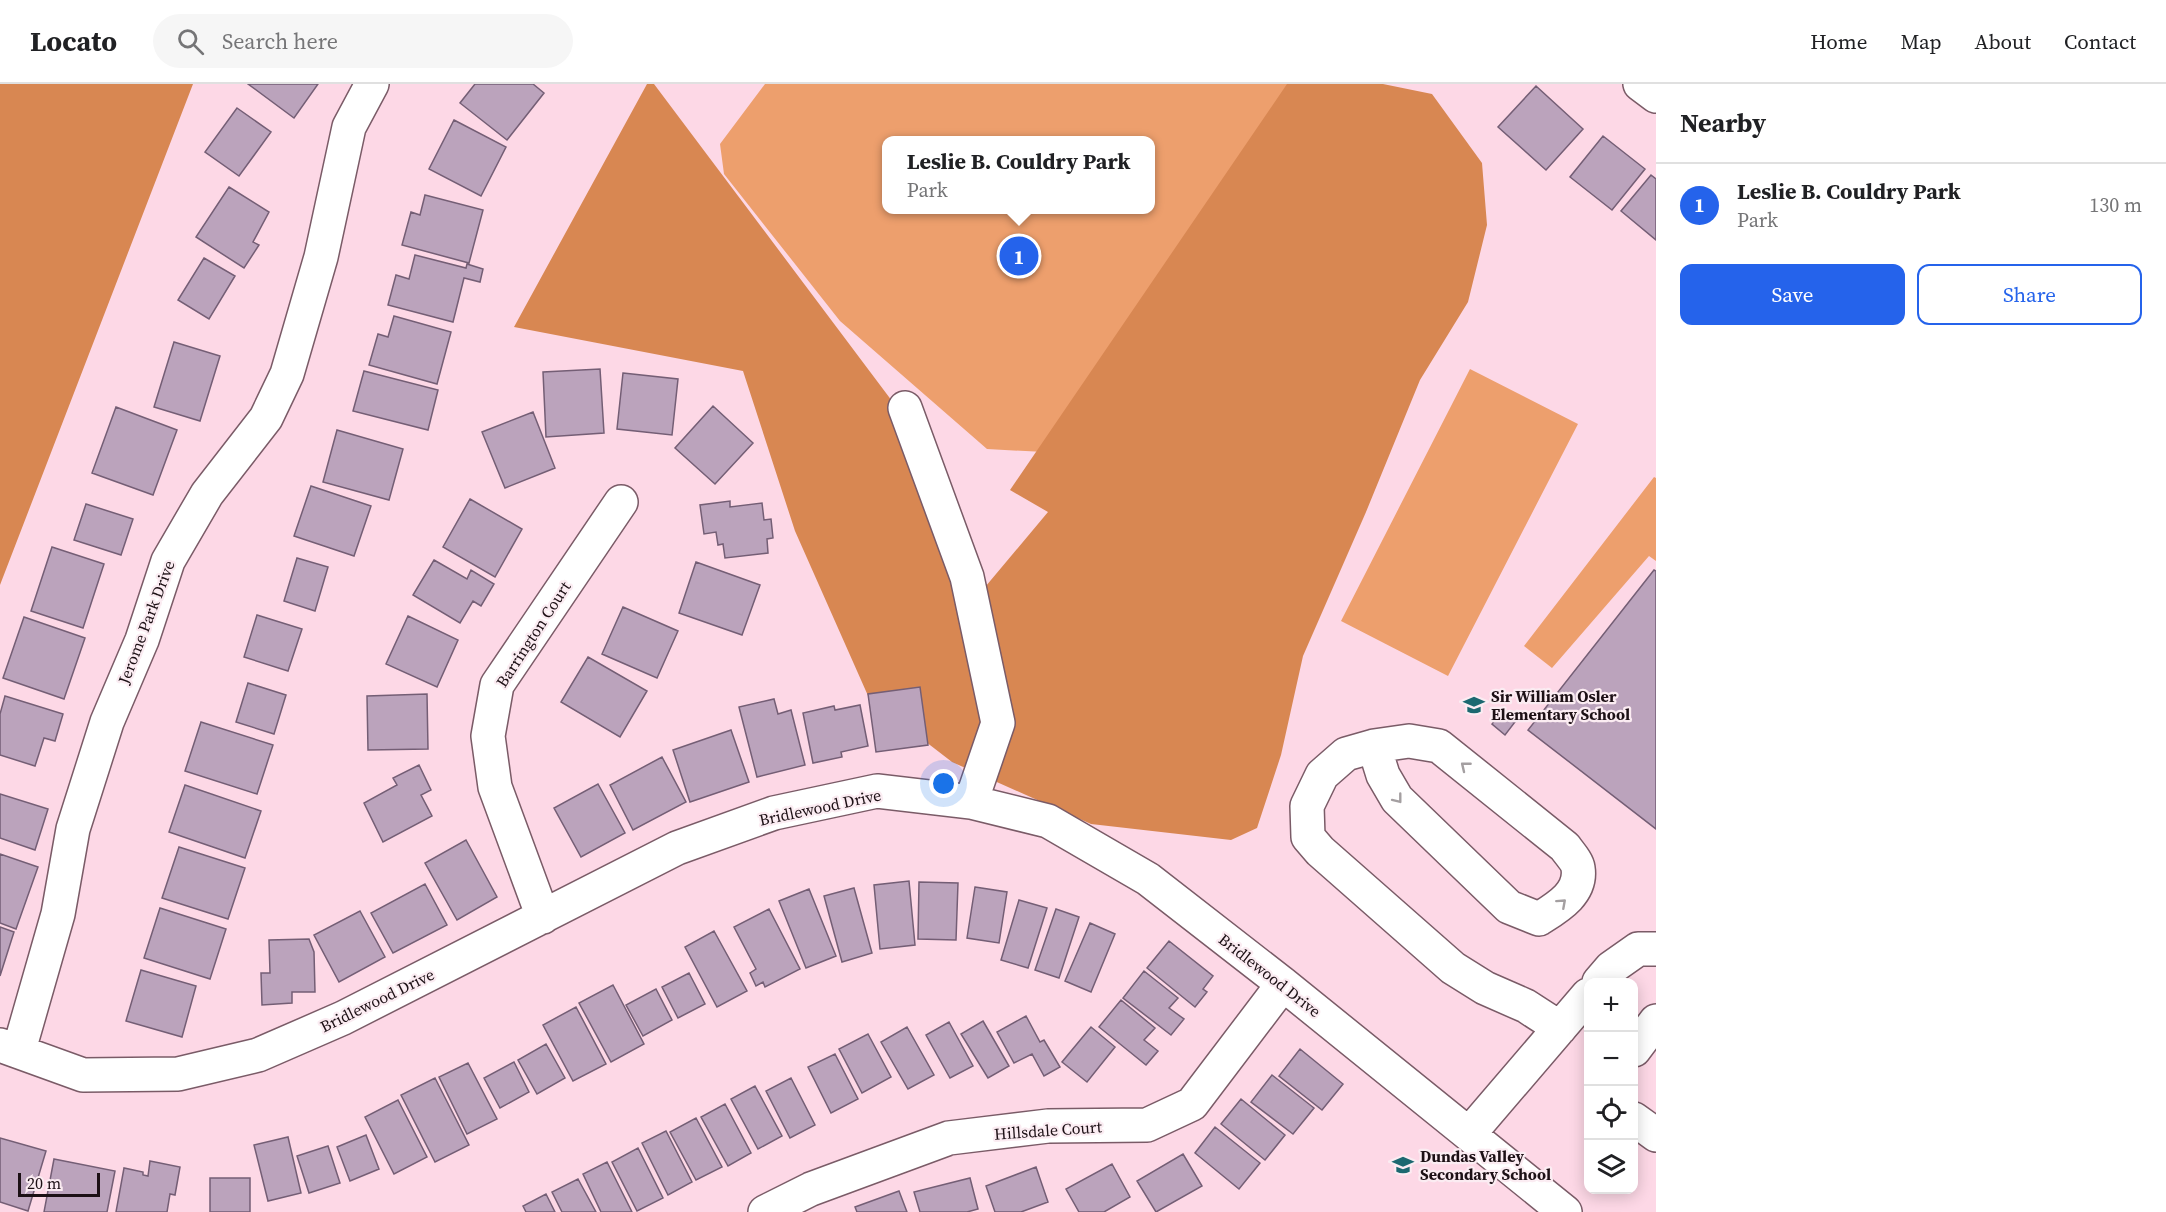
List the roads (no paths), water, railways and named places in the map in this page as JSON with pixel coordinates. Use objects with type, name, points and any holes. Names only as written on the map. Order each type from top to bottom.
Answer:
[{"type":"street","name":"Jerome Park Drive","points":[[9,1048],[58,914],[73,829],[107,722],[142,640],[168,561],[207,494],[266,418],[287,374],[321,257],[350,127],[372,84]]},
{"type":"street","points":[[1640,84],[1656,96]]},
{"type":"street","points":[[905,408],[967,577],[998,723],[970,802]]},
{"type":"street","name":"Barrington Court","points":[[543,917],[495,787],[488,736],[497,685],[621,502]]},
{"type":"street","points":[[1374,746],[1383,775],[1397,799],[1509,907],[1539,919],[1563,904],[1577,885],[1578,866],[1565,847],[1439,746],[1409,741],[1374,746],[1346,754],[1322,775],[1307,806],[1308,837],[1320,851],[1453,968],[1485,988],[1526,1006],[1560,1028]]},
{"type":"street","name":"Bridlewood Drive","points":[[9,1048],[83,1075],[178,1074],[258,1055],[343,1018],[677,849],[774,813],[877,791],[970,802],[1048,821],[1148,879],[1283,984],[1565,1212]]},
{"type":"street","points":[[1602,978],[1611,968],[1638,949],[1656,949]]},
{"type":"street","name":"Hillsdale Court","points":[[765,1212],[810,1189],[950,1138],[1048,1126],[1147,1125],[1192,1104],[1283,984]]},
{"type":"street","points":[[1468,1134],[1584,1000]]},
{"type":"street","points":[[1638,1045],[1656,1021]]},
{"type":"street","points":[[1638,1122],[1656,1135]]},
{"type":"place","name":"Leslie B. Couldry Park","points":[[1019,256]]},
{"type":"place","name":"Sir William Osler Elementary School","points":[[1474,705]]},
{"type":"place","name":"Dundas Valley Secondary School","points":[[1403,1165]]}]
